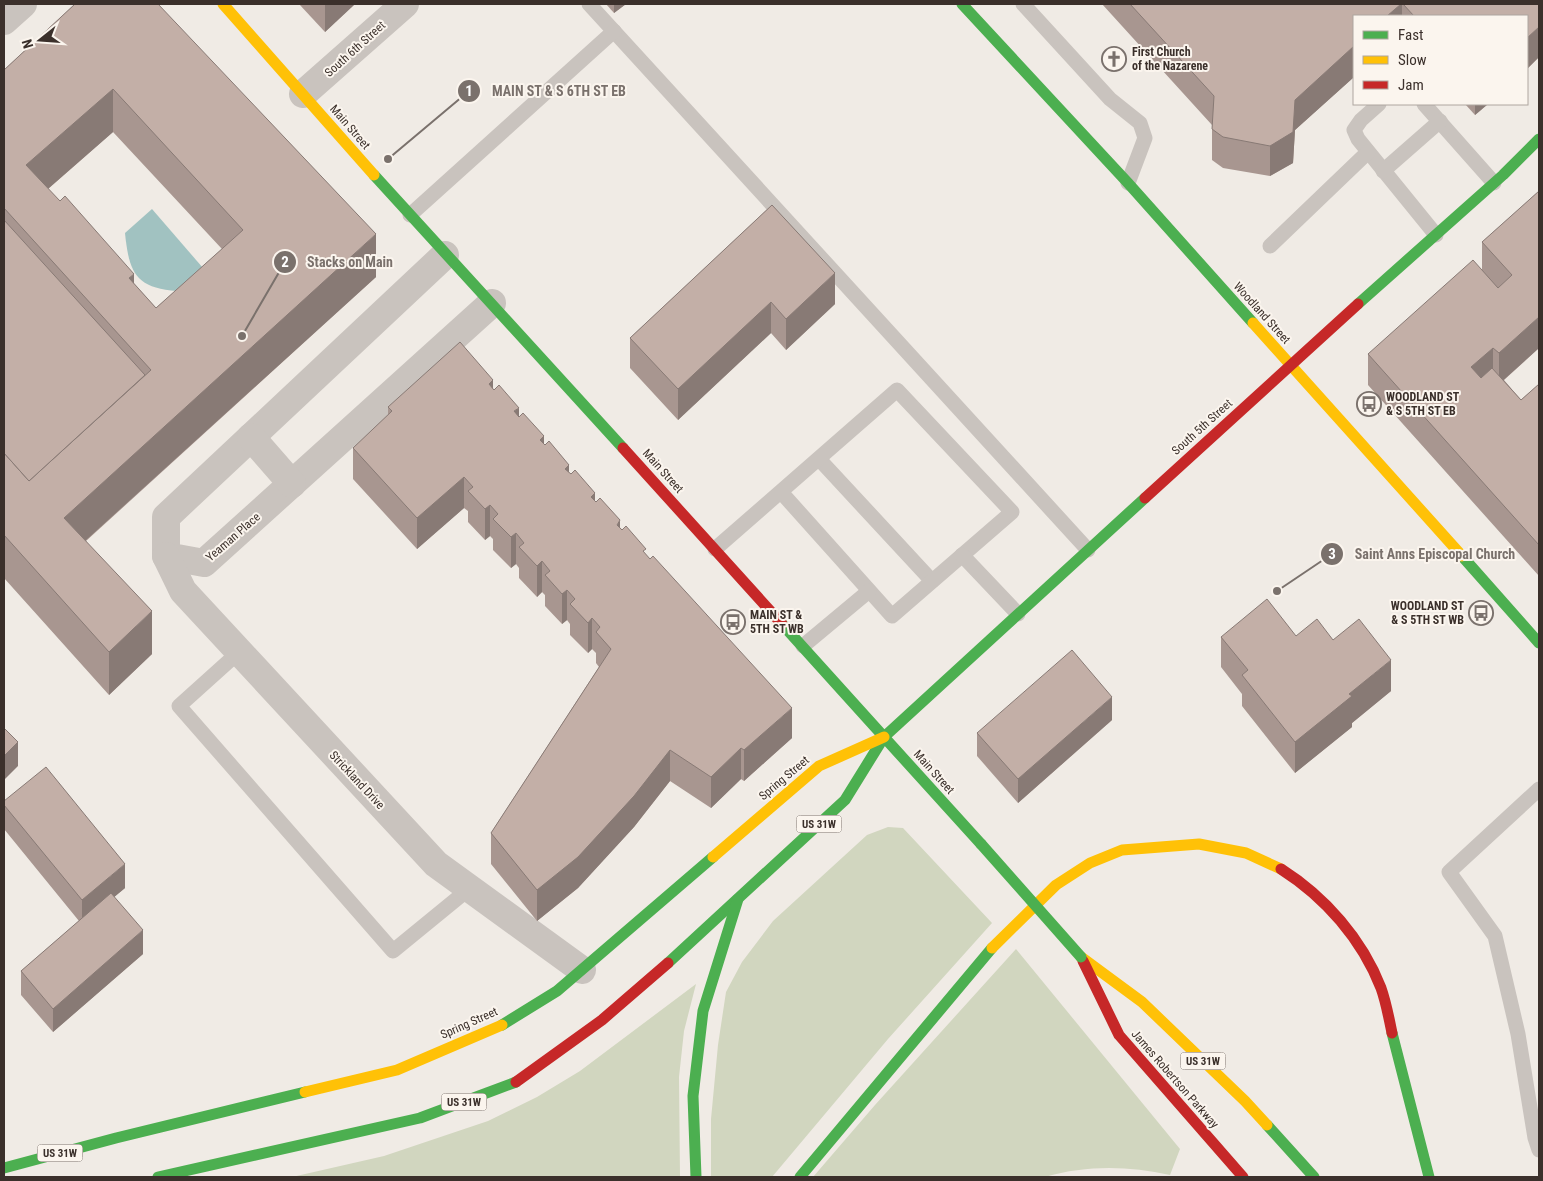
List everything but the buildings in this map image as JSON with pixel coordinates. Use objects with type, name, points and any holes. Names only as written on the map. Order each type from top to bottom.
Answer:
[{"type":"main road","name":"Main Street","points":[[223,4],[410,215],[803,646],[1081,958]]},
{"type":"main road","name":"Woodland Street","points":[[962,4],[1128,183],[1539,643]]},
{"type":"main road","name":"South 5th Street","points":[[884,737],[1494,183],[1539,138]]},
{"type":"main road","name":"US 31W","points":[[158,1177],[420,1118],[517,1082],[602,1020],[698,937],[845,800],[884,737]]},
{"type":"main road","name":"Spring Street","points":[[4,1168],[116,1138],[397,1070],[495,1029],[557,991],[819,766],[884,737]]},
{"type":"main road","points":[[800,1177],[991,949],[1056,885],[1090,862],[1122,850],[1199,844],[1246,853],[1277,867],[1306,885],[1357,939],[1381,988],[1429,1177]]},
{"type":"main road","points":[[696,1177],[693,1096],[703,1011],[738,899]]},
{"type":"main road","name":"US 31W","points":[[1081,958],[1142,1002],[1245,1102],[1314,1177]]},
{"type":"main road","name":"James Robertson Parkway","points":[[1081,958],[1118,1035],[1243,1177]]},
{"type":"street","points":[[4,21],[23,4]]},
{"type":"street","name":"South 6th Street","points":[[303,94],[406,4]]},
{"type":"street","points":[[166,556],[166,517],[446,255]]},
{"type":"street","name":"Yeaman Place","points":[[166,556],[204,564],[492,303]]},
{"type":"street","points":[[251,437],[292,484]]},
{"type":"street","name":"Strickland Drive","points":[[166,556],[183,591],[436,864],[582,970]]},
{"type":"lane","points":[[589,4],[1088,550]]},
{"type":"lane","points":[[1023,4],[1110,99],[1140,123],[1145,138],[1128,183]]},
{"type":"lane","points":[[410,215],[614,31]]},
{"type":"lane","points":[[1378,105],[1361,120],[1354,130],[1358,139],[1436,235]]},
{"type":"lane","points":[[1425,105],[1494,183]]},
{"type":"lane","points":[[1383,171],[1440,121]]},
{"type":"lane","points":[[1270,246],[1368,152]]},
{"type":"lane","points":[[715,549],[897,390],[1012,512],[892,616],[870,591],[860,571],[809,516],[781,492]]},
{"type":"lane","points":[[819,458],[838,490],[890,544],[932,581]]},
{"type":"lane","points":[[962,555],[1018,614]]},
{"type":"lane","points":[[803,646],[870,591]]},
{"type":"lane","points":[[239,652],[179,706],[393,951],[473,890]]},
{"type":"lane","points":[[1538,1140],[1518,1034],[1494,936],[1449,872],[1539,789]]},
{"type":"green space","points":[[888,827],[903,828],[992,923],[888,1039],[772,1177],[711,1177],[711,1119],[718,1045],[726,992],[742,962],[773,921],[867,835]]},
{"type":"green space","points":[[1016,949],[1180,1149],[1170,1175],[1108,1168],[1076,1170],[1045,1177],[813,1177],[875,1105]]},
{"type":"green space","points":[[696,984],[684,1031],[679,1077],[680,1177],[292,1177],[384,1156],[488,1121],[537,1097],[580,1071]]},
{"type":"water","points":[[152,209],[203,268],[177,291],[163,289],[143,282],[132,268],[125,233]]},
{"type":"traffic: fast","points":[[962,4],[1128,183],[1253,323]]},
{"type":"traffic: fast","points":[[1358,304],[1503,175],[1539,139]]},
{"type":"traffic: fast","points":[[374,175],[623,448]]},
{"type":"traffic: fast","points":[[782,624],[884,737],[1145,498]]},
{"type":"traffic: fast","points":[[1462,556],[1539,643]]},
{"type":"traffic: fast","points":[[884,737],[981,844]]},
{"type":"traffic: fast","points":[[668,963],[845,800],[884,737]]},
{"type":"traffic: fast","points":[[981,844],[1081,957]]},
{"type":"traffic: fast","points":[[502,1025],[557,991],[713,857]]},
{"type":"traffic: fast","points":[[696,1177],[693,1096],[703,1011],[738,899]]},
{"type":"traffic: fast","points":[[800,1177],[992,948]]},
{"type":"traffic: fast","points":[[1392,1033],[1429,1177]]},
{"type":"traffic: fast","points":[[158,1177],[420,1118],[516,1082]]},
{"type":"traffic: fast","points":[[4,1168],[116,1138],[305,1092]]},
{"type":"traffic: fast","points":[[1267,1125],[1314,1177]]},
{"type":"traffic: slow","points":[[223,4],[374,175]]},
{"type":"traffic: slow","points":[[1253,323],[1462,556]]},
{"type":"traffic: slow","points":[[713,857],[819,766],[884,737]]},
{"type":"traffic: slow","points":[[992,948],[1056,885],[1090,863],[1122,850],[1199,844],[1246,853],[1281,869]]},
{"type":"traffic: slow","points":[[1081,957],[1142,1002],[1245,1101],[1267,1125]]},
{"type":"traffic: slow","points":[[305,1092],[397,1070],[502,1025]]},
{"type":"traffic: jam","points":[[1145,498],[1358,304]]},
{"type":"traffic: jam","points":[[623,448],[782,624]]},
{"type":"traffic: jam","points":[[1281,869],[1327,906],[1353,936],[1364,953],[1381,988],[1392,1033]]},
{"type":"traffic: jam","points":[[1083,961],[1119,1035],[1243,1177]]},
{"type":"traffic: jam","points":[[516,1082],[602,1020],[668,963]]},
{"type":"place","name":"First Church of the Nazarene","points":[[1114,59]]},
{"type":"place","name":"MAIN ST & S 6TH ST EB","points":[[388,159]]},
{"type":"place","name":"Stacks on Main","points":[[242,336]]},
{"type":"place","name":"WOODLAND ST & S 5TH ST EB","points":[[1369,404]]},
{"type":"place","name":"Saint Anns Episcopal Church","points":[[1277,591]]},
{"type":"place","name":"WOODLAND ST & S 5TH ST WB","points":[[1481,613]]},
{"type":"place","name":"MAIN ST & 5TH ST WB","points":[[733,622]]}]
